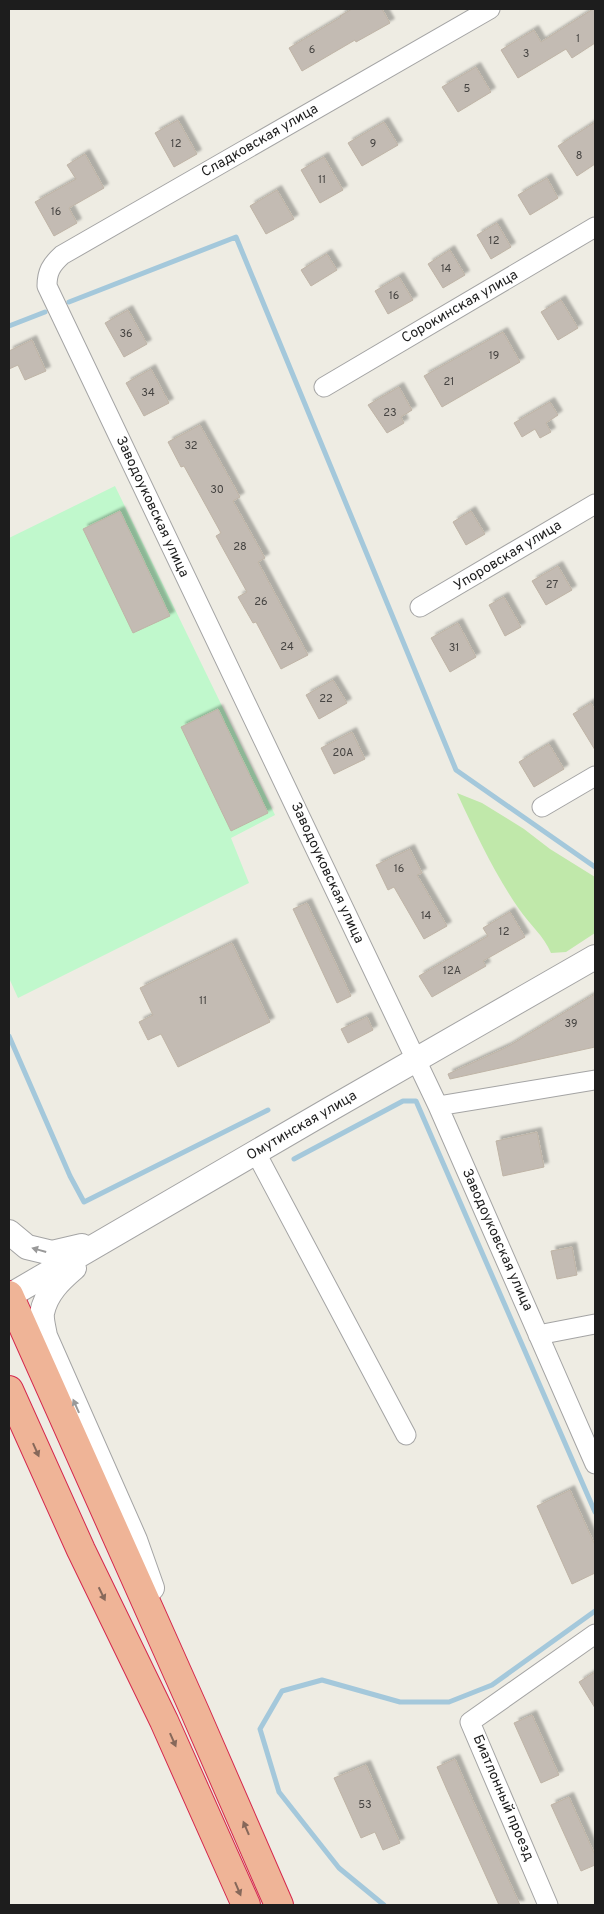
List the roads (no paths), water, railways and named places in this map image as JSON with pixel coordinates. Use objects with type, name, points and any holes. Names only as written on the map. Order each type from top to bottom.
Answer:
[{"type":"highway","points":[[9,1296],[195,1712],[278,1905]]},
{"type":"highway","points":[[9,1390],[81,1550],[164,1721],[246,1905]]},
{"type":"street","name":"Сладковская улица","points":[[47,286],[47,276],[50,268],[62,255],[490,9]]},
{"type":"street","name":"Сорокинская улица","points":[[324,387],[595,228]]},
{"type":"street","name":"Заводоуковская улица","points":[[47,286],[438,1106],[595,1464]]},
{"type":"street","name":"Упоровская улица","points":[[420,607],[595,504]]},
{"type":"street","points":[[542,807],[595,776]]},
{"type":"street","name":"Омутинская улица","points":[[9,1296],[595,957]]},
{"type":"street","points":[[438,1106],[595,1080]]},
{"type":"street","points":[[256,1153],[406,1434]]},
{"type":"street","points":[[9,1232],[27,1247],[52,1254],[104,1241]]},
{"type":"street","points":[[104,1241],[61,1279],[48,1295],[42,1314],[45,1336],[135,1540],[195,1712]]},
{"type":"street","points":[[538,1335],[595,1324]]},
{"type":"street","name":"Биатлонный проезд","points":[[548,1905],[470,1722],[595,1634]]},
{"type":"waterway","points":[[69,302],[236,237],[456,770],[595,867]]},
{"type":"waterway","points":[[9,326],[45,312]]},
{"type":"waterway","points":[[9,1036],[70,1176],[84,1202],[268,1110]]},
{"type":"waterway","points":[[294,1159],[403,1101],[416,1101],[595,1512]]},
{"type":"waterway","points":[[384,1905],[339,1868],[279,1792],[260,1729],[282,1691],[322,1680],[400,1702],[449,1702],[492,1685],[595,1611]]}]
